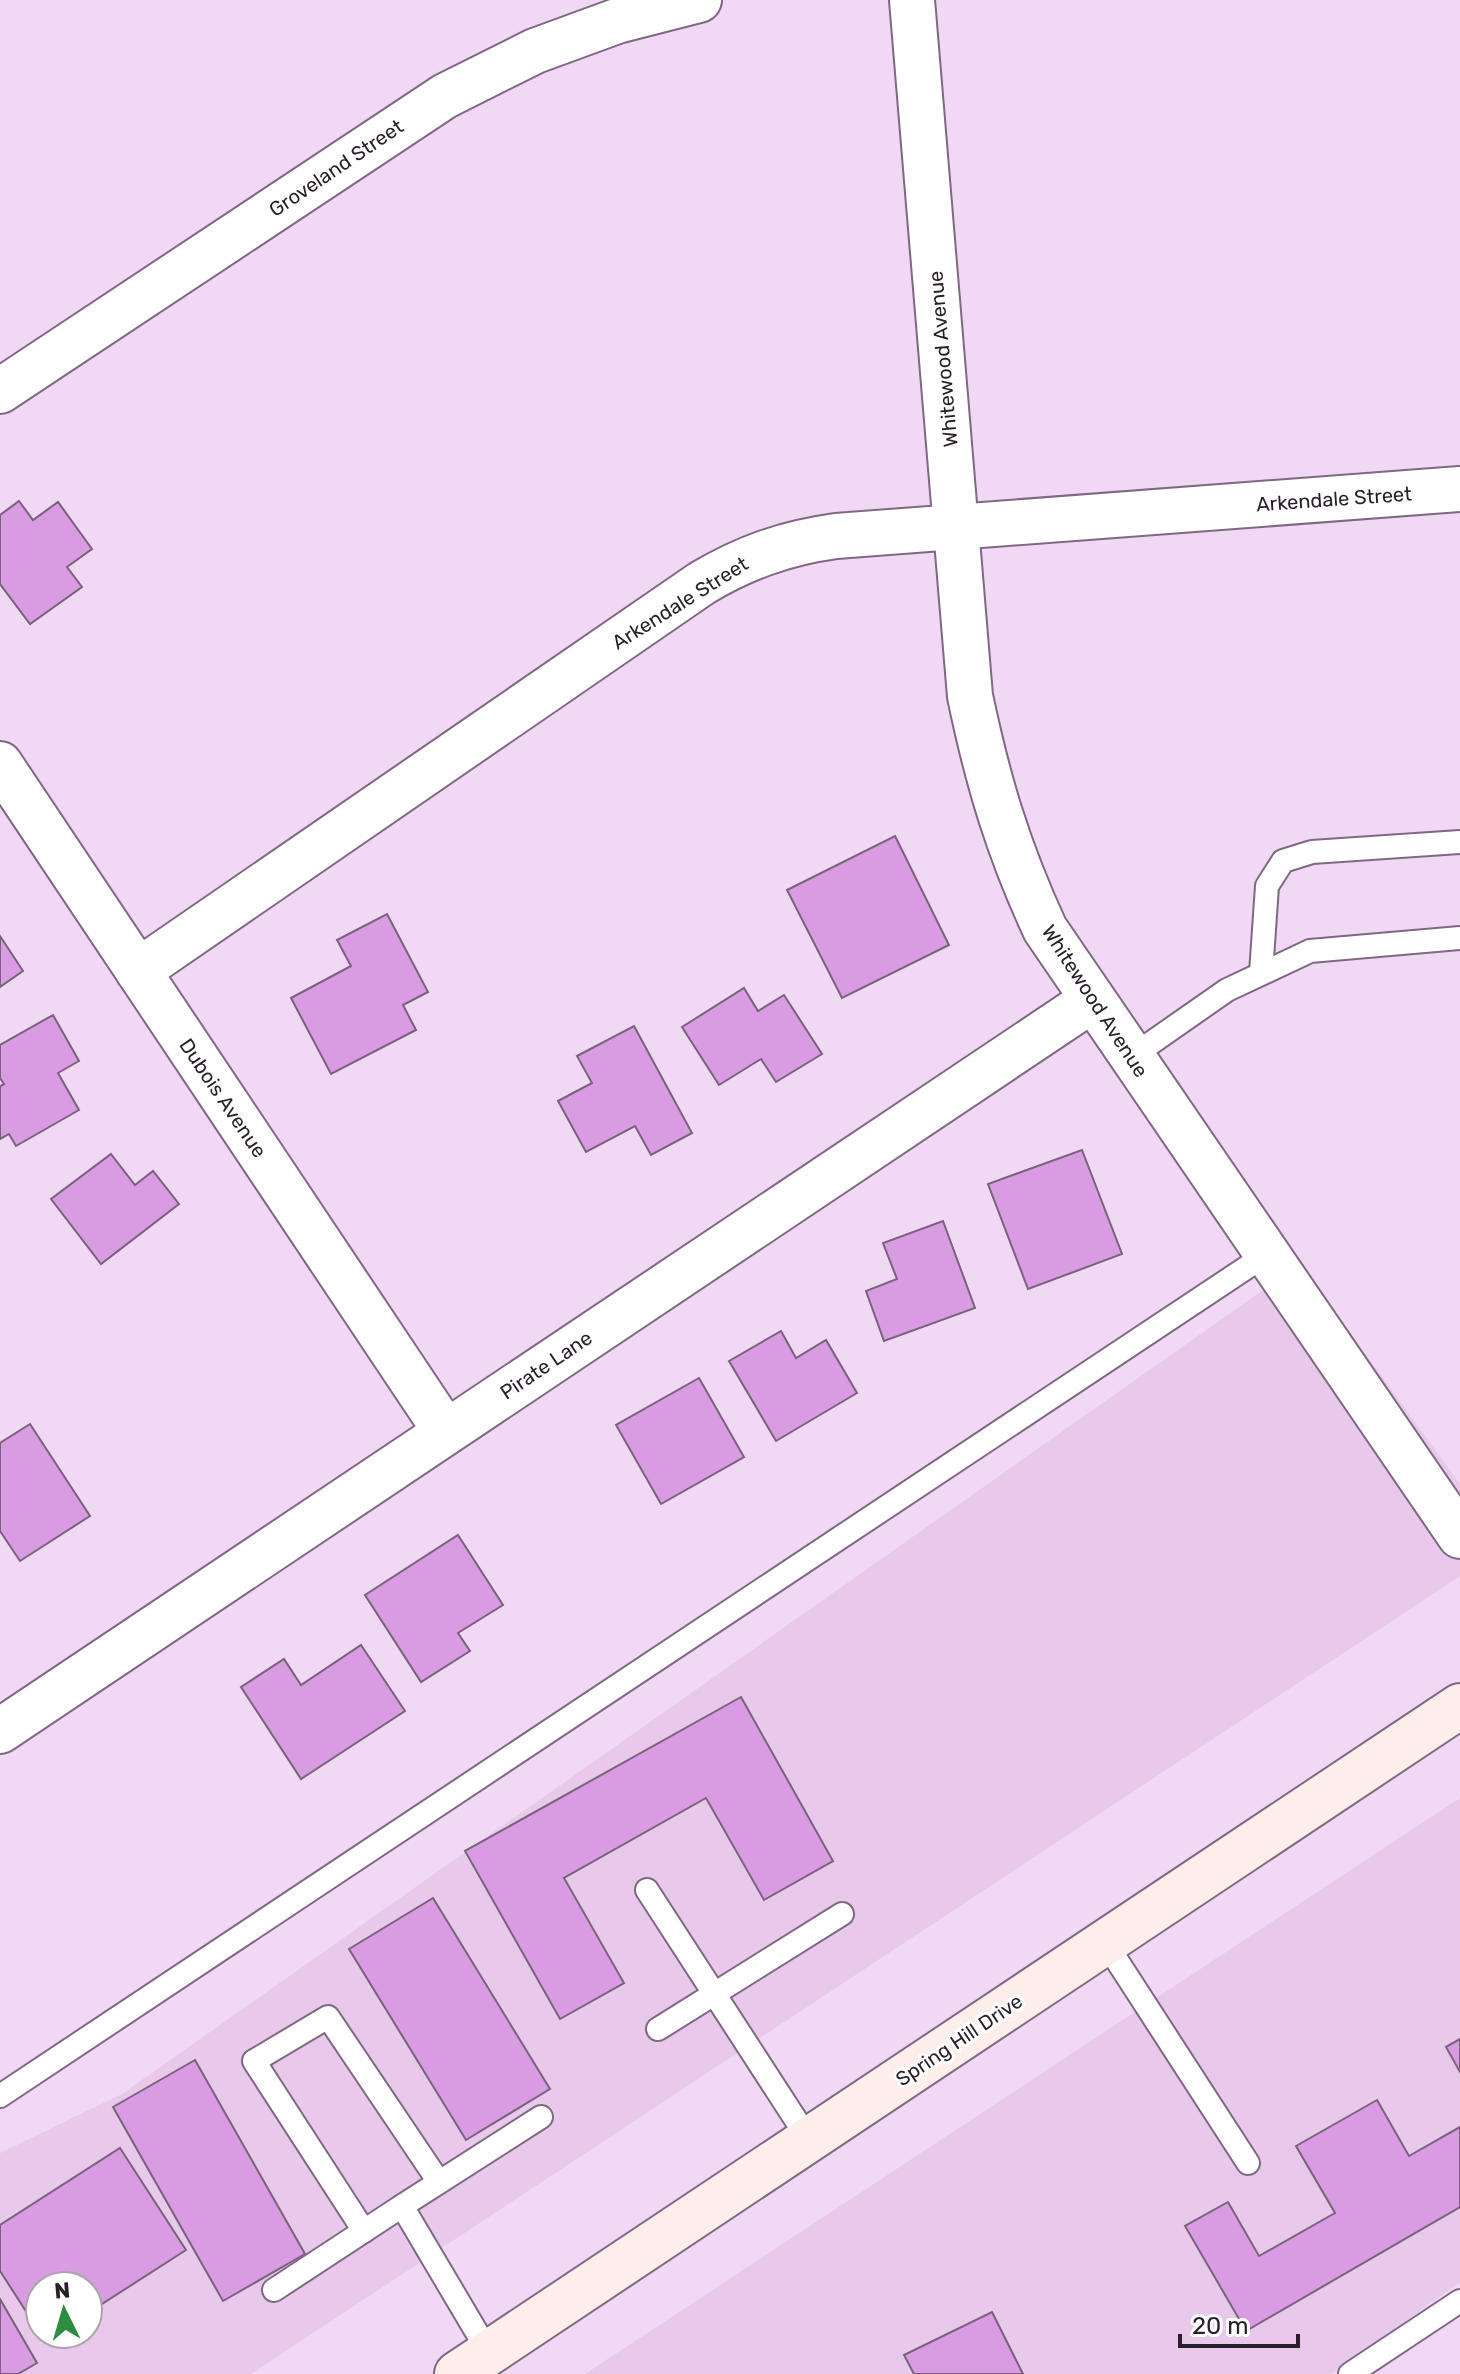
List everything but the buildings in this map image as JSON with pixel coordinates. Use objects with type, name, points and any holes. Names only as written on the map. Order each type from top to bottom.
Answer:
[{"type":"main road","name":"Spring Hill Drive","points":[[473,2363],[1460,1706]]},
{"type":"street","name":"Groveland Street","points":[[0,391],[445,96],[535,51],[617,21],[699,0]]},
{"type":"street","name":"Whitewood Avenue","points":[[912,0],[970,696],[987,781],[1012,856],[1045,929],[1460,1536]]},
{"type":"street","name":"Arkendale Street","points":[[138,971],[739,561],[799,541],[1460,489]]},
{"type":"street","name":"Dubois Avenue","points":[[0,764],[446,1432]]},
{"type":"street","name":"Pirate Lane","points":[[0,1731],[1092,1000]]},
{"type":"lane","points":[[1261,973],[1267,886],[1283,861],[1312,852],[1460,842]]},
{"type":"lane","points":[[1131,1057],[1227,990],[1310,951],[1460,938]]},
{"type":"lane","points":[[0,2096],[1267,1254]]},
{"type":"lane","points":[[647,1890],[809,2140]]},
{"type":"lane","points":[[658,2029],[842,1914]]},
{"type":"lane","points":[[1105,1942],[1248,2163]]},
{"type":"lane","points":[[364,2231],[254,2061],[328,2017],[439,2182]]},
{"type":"lane","points":[[274,2290],[541,2117]]},
{"type":"lane","points":[[402,2206],[473,2363]]},
{"type":"lane","points":[[1350,2374],[1460,2301]]},
{"type":"shaded area","points":[[1300,1264],[1460,1484],[1460,1576],[251,2374],[0,2374],[0,2153],[122,2094]]},
{"type":"shaded area","points":[[1460,1798],[1460,2282],[1332,2374],[585,2374]]}]
